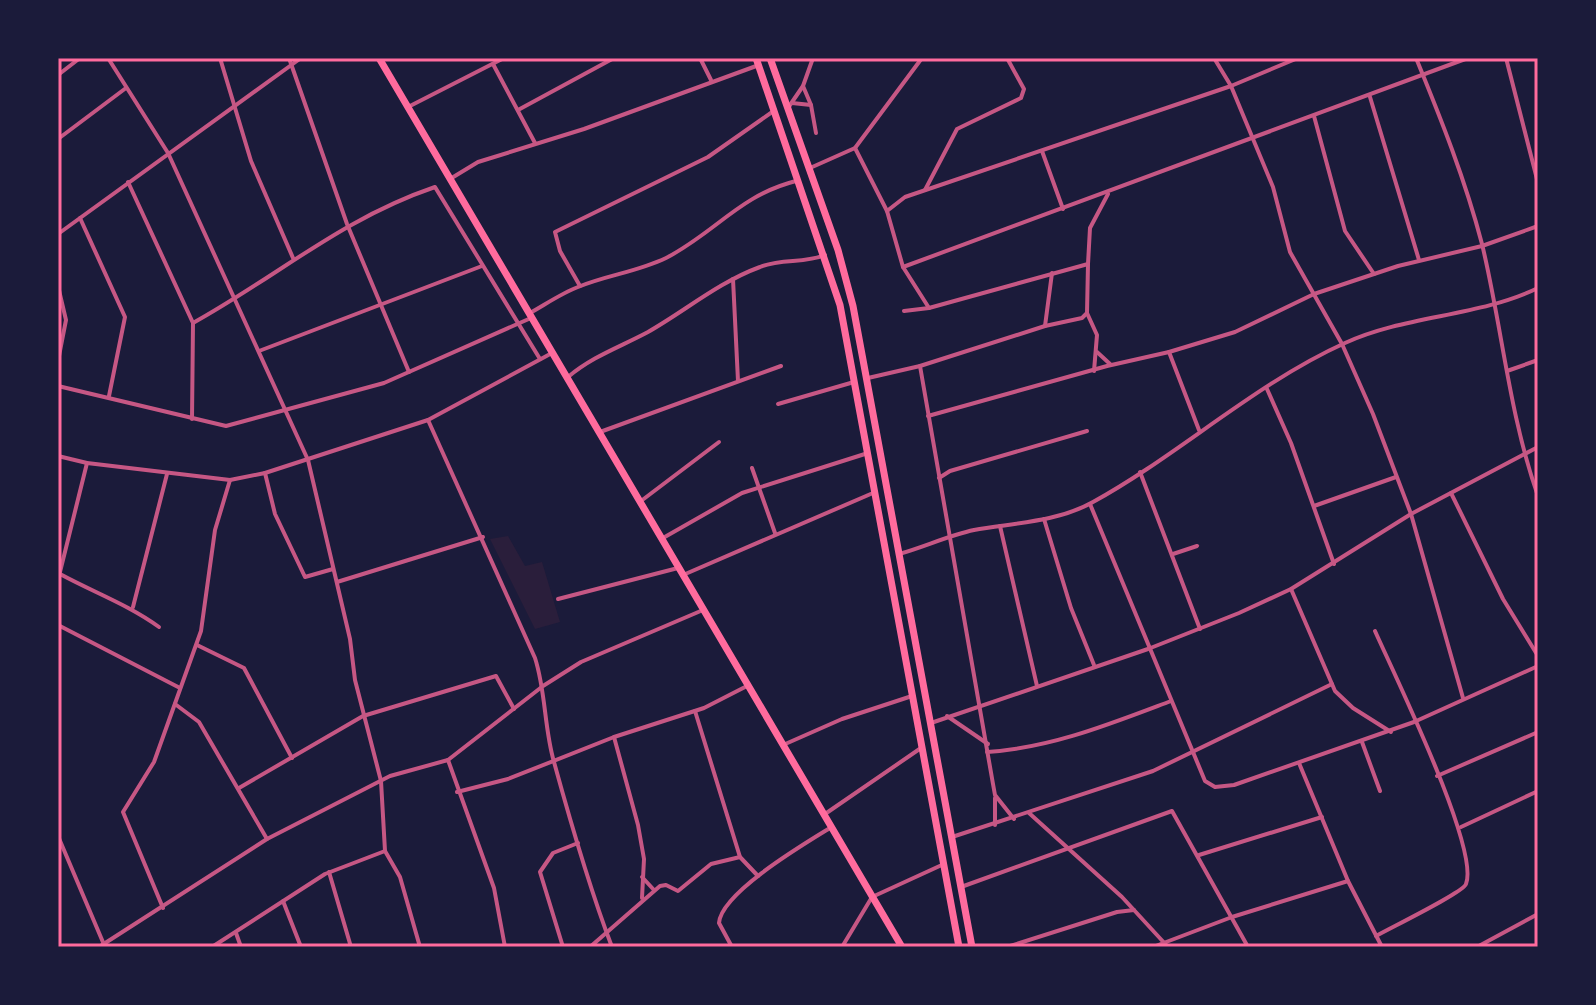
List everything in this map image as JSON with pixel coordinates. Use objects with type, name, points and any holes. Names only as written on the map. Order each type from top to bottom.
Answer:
[{"type":"main road","points":[[379,58],[448,181],[568,377],[902,947]]},
{"type":"main road","points":[[770,58],[790,106],[838,250],[868,378],[972,947]]},
{"type":"main road","points":[[757,62],[800,180],[840,305],[959,947]]},
{"type":"street","points":[[58,75],[80,58]]},
{"type":"street","points":[[108,58],[168,153],[308,460],[337,582],[363,716],[381,781],[385,851],[400,877],[420,947]]},
{"type":"street","points":[[220,58],[251,161],[293,258]]},
{"type":"street","points":[[58,234],[290,60],[301,58]]},
{"type":"street","points":[[408,107],[504,58]]},
{"type":"street","points":[[518,110],[614,58]]},
{"type":"street","points":[[700,58],[711,80]]},
{"type":"street","points":[[790,106],[803,86],[813,58]]},
{"type":"street","points":[[810,168],[855,148],[922,58]]},
{"type":"street","points":[[925,191],[957,129],[1021,98],[1024,89],[1007,58]]},
{"type":"street","points":[[1214,58],[1231,86],[1273,187],[1290,252],[1342,344],[1411,514],[1463,698]]},
{"type":"street","points":[[887,211],[905,197],[1231,86],[1298,58]]},
{"type":"street","points":[[1416,58],[1462,172],[1482,246],[1524,455],[1538,496]]},
{"type":"street","points":[[903,267],[913,266],[1370,97],[1468,58]]},
{"type":"street","points":[[1506,58],[1538,183]]},
{"type":"street","points":[[290,60],[347,224],[409,372]]},
{"type":"street","points":[[448,181],[478,162],[584,129],[757,62]]},
{"type":"street","points":[[493,64],[535,143]]},
{"type":"street","points":[[803,86],[811,105],[816,133]]},
{"type":"street","points":[[58,139],[127,88]]},
{"type":"street","points":[[1370,97],[1419,260]]},
{"type":"street","points":[[790,106],[811,105]]},
{"type":"street","points":[[580,286],[560,251],[555,232],[708,157],[775,110]]},
{"type":"street","points":[[1314,116],[1345,231],[1374,274]]},
{"type":"street","points":[[855,148],[887,211],[903,267],[929,308]]},
{"type":"street","points":[[1041,150],[1063,209]]},
{"type":"street","points":[[58,386],[226,426],[384,383],[518,323],[580,286],[642,270],[700,239],[752,196],[800,180]]},
{"type":"street","points":[[128,182],[193,323],[192,419]]},
{"type":"street","points":[[193,323],[235,300],[347,224],[391,202],[435,187],[540,359]]},
{"type":"street","points":[[1094,371],[1097,335],[1087,313],[1090,228],[1108,193]]},
{"type":"street","points":[[79,218],[125,317],[109,396]]},
{"type":"street","points":[[928,416],[1235,332],[1314,294],[1419,260],[1482,246],[1538,226]]},
{"type":"street","points":[[568,377],[595,356],[646,333],[733,279],[784,259],[812,261],[825,255]]},
{"type":"street","points":[[904,311],[929,308],[1088,264]]},
{"type":"street","points":[[259,351],[482,266]]},
{"type":"street","points":[[908,274],[913,266]]},
{"type":"street","points":[[1045,326],[1052,273]]},
{"type":"street","points":[[733,279],[738,381]]},
{"type":"street","points":[[58,286],[66,320],[58,361]]},
{"type":"street","points":[[899,554],[970,531],[1044,519],[1090,504],[1199,430],[1342,344],[1373,331],[1494,303],[1538,288]]},
{"type":"street","points":[[868,378],[920,366],[1045,326],[1082,318],[1087,313]]},
{"type":"street","points":[[1097,352],[1111,365]]},
{"type":"street","points":[[1169,352],[1199,430]]},
{"type":"street","points":[[58,456],[87,463],[230,480],[265,473],[428,420],[553,353]]},
{"type":"street","points":[[1507,371],[1538,360]]},
{"type":"street","points":[[600,432],[781,366]]},
{"type":"street","points":[[920,366],[988,744],[995,795],[995,826]]},
{"type":"street","points":[[778,404],[854,382]]},
{"type":"street","points":[[1267,389],[1334,564]]},
{"type":"street","points":[[428,420],[518,613],[543,686],[543,704],[554,761],[612,947]]},
{"type":"street","points":[[939,478],[950,471],[1087,431]]},
{"type":"street","points":[[640,502],[719,442]]},
{"type":"street","points":[[931,723],[1148,649],[1291,589],[1411,514],[1538,447]]},
{"type":"street","points":[[661,539],[759,487],[868,453]]},
{"type":"street","points":[[87,463],[58,576],[102,597],[133,607],[159,627]]},
{"type":"street","points":[[937,466],[950,471]]},
{"type":"street","points":[[752,468],[776,534]]},
{"type":"street","points":[[1140,472],[1200,629]]},
{"type":"street","points":[[265,473],[275,514],[305,577],[334,569]]},
{"type":"street","points":[[133,607],[167,474]]},
{"type":"street","points":[[1314,506],[1396,477]]},
{"type":"street","points":[[163,908],[123,812],[154,762],[197,645],[215,530],[230,480]]},
{"type":"street","points":[[558,599],[680,572],[875,492]]},
{"type":"street","points":[[1451,492],[1503,599],[1538,656]]},
{"type":"street","points":[[1090,504],[1205,781],[1215,787],[1234,785],[1391,732],[1538,666]]},
{"type":"street","points":[[1044,519],[1071,608],[1094,665]]},
{"type":"street","points":[[1000,526],[1037,686]]},
{"type":"street","points":[[337,582],[483,537]]},
{"type":"street","points":[[1173,554],[1197,546]]},
{"type":"street","points":[[1291,589],[1332,684],[1343,699],[1391,732]]},
{"type":"street","points":[[58,836],[103,946],[267,839],[381,781],[448,760],[543,686],[623,642],[703,610]]},
{"type":"street","points":[[58,625],[181,688]]},
{"type":"street","points":[[1375,631],[1460,828],[1467,866],[1464,888],[1376,936]]},
{"type":"street","points":[[197,645],[244,668],[292,758]]},
{"type":"street","points":[[239,788],[363,716],[496,676],[514,709]]},
{"type":"street","points":[[952,837],[995,826],[1153,771],[1332,684]]},
{"type":"street","points":[[457,792],[508,779],[614,737],[695,711],[749,686]]},
{"type":"street","points":[[783,745],[842,719],[913,696]]},
{"type":"street","points":[[987,752],[1023,750],[1045,740],[1066,739],[1171,701]]},
{"type":"street","points":[[175,704],[199,722],[267,839]]},
{"type":"street","points":[[695,711],[740,857],[758,876]]},
{"type":"street","points":[[947,716],[988,744]]},
{"type":"street","points":[[1437,776],[1538,732]]},
{"type":"street","points":[[614,737],[644,859],[642,898]]},
{"type":"street","points":[[1362,742],[1380,791]]},
{"type":"street","points":[[825,814],[922,747]]},
{"type":"street","points":[[448,760],[494,888],[505,947]]},
{"type":"street","points":[[1299,763],[1348,881],[1382,947]]},
{"type":"street","points":[[1460,828],[1538,791]]},
{"type":"street","points":[[995,795],[1014,819]]},
{"type":"street","points":[[961,887],[1172,811],[1248,947]]},
{"type":"street","points":[[1029,813],[1122,897],[1166,945]]},
{"type":"street","points":[[1199,855],[1322,817]]},
{"type":"street","points":[[732,947],[720,930],[719,916],[758,876],[832,827]]},
{"type":"street","points":[[563,947],[540,872],[553,853],[579,843]]},
{"type":"street","points":[[212,947],[329,872],[385,851]]},
{"type":"street","points":[[590,947],[642,898],[662,884],[678,891],[711,864],[740,857]]},
{"type":"street","points":[[842,947],[872,897],[944,864]]},
{"type":"street","points":[[329,872],[351,947]]},
{"type":"street","points":[[642,877],[654,890]]},
{"type":"street","points":[[1153,947],[1166,945],[1232,917],[1348,881]]},
{"type":"street","points":[[1117,912],[1122,897]]},
{"type":"street","points":[[283,900],[301,947]]},
{"type":"street","points":[[1007,947],[1117,912],[1134,910]]},
{"type":"street","points":[[1477,947],[1538,914]]},
{"type":"street","points":[[236,933],[241,947]]},
{"type":"shaded area","points":[[508,536],[525,566],[542,562],[560,622],[535,629],[490,539]]}]
